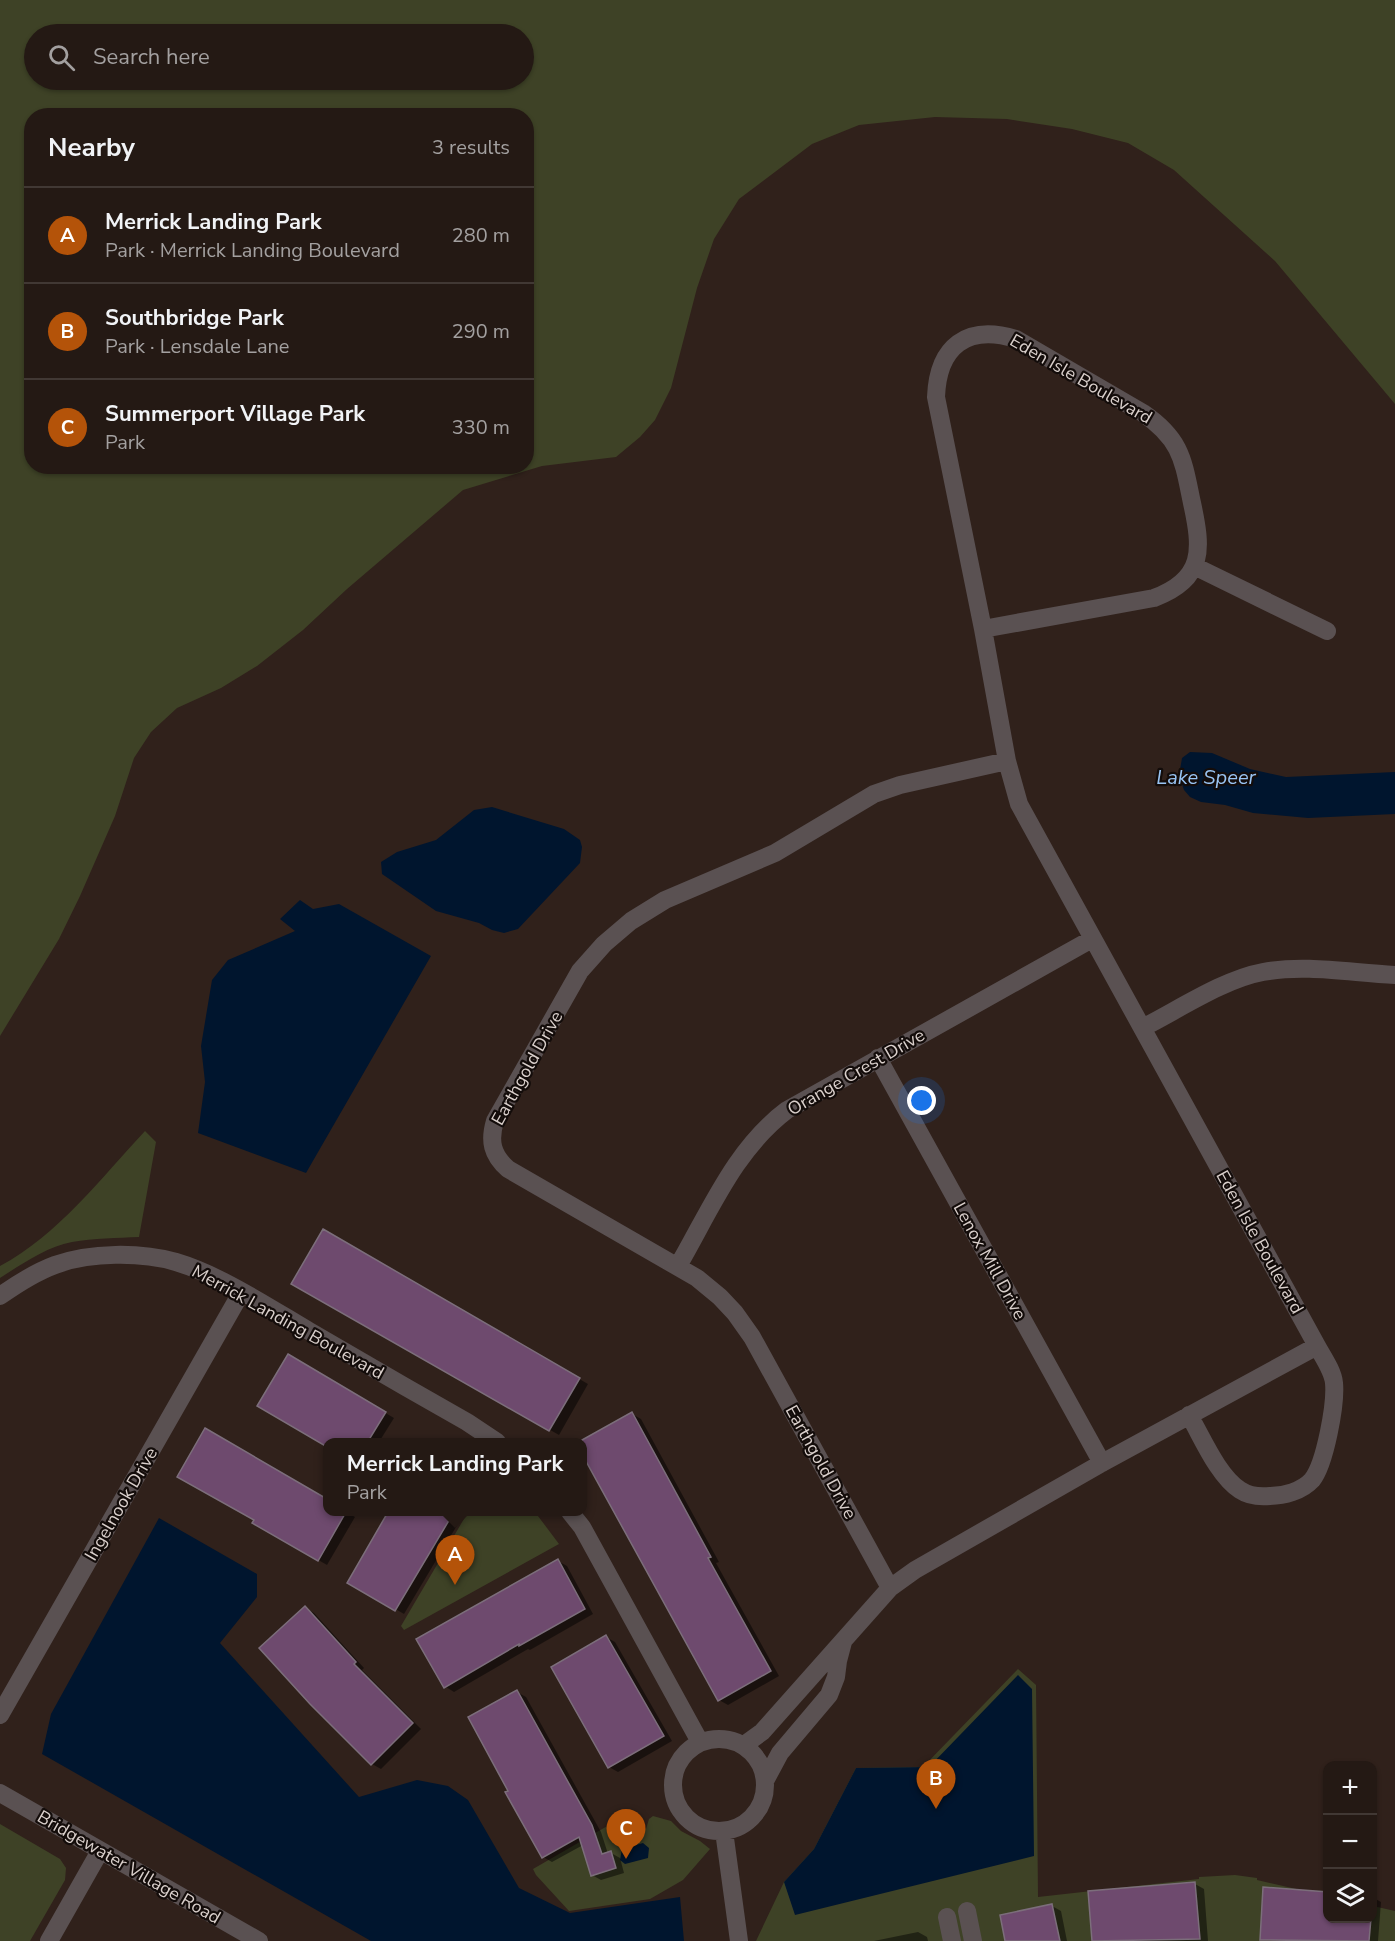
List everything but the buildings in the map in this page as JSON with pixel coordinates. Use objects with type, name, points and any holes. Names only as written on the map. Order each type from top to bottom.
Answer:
[{"type":"street","name":"Eden Isle Boulevard","points":[[983,629],[1154,598],[1172,591],[1186,579],[1194,566],[1200,538],[1182,457],[1162,426],[1016,339],[1000,334],[979,333],[964,340],[950,351],[937,378],[936,397],[1007,761],[1019,804],[1334,1380],[1334,1404],[1318,1468],[1311,1480],[1298,1490],[1278,1496],[1257,1497],[1241,1491],[1230,1483],[1189,1415]]},
{"type":"street","points":[[1194,566],[1327,631]]},
{"type":"street","name":"Earthgold Drive","points":[[890,1588],[752,1337],[735,1313],[720,1297],[678,1266],[508,1169],[498,1160],[493,1149],[491,1134],[495,1121],[580,971],[604,944],[624,927],[665,900],[775,853],[874,794],[900,785],[1007,761]]},
{"type":"street","name":"Orange Crest Drive","points":[[678,1266],[738,1160],[762,1132],[787,1110],[1092,939]]},
{"type":"street","points":[[1142,1028],[1234,981],[1261,972],[1296,968],[1395,975]]},
{"type":"street","name":"Lenox Mill Drive","points":[[878,1058],[1102,1463]]},
{"type":"street","name":"Merrick Landing Boulevard","points":[[0,1296],[26,1278],[56,1264],[104,1255],[134,1256],[176,1262],[241,1293],[467,1422],[490,1438]]},
{"type":"street","name":"Ingelnook Drive","points":[[0,1714],[241,1293]]},
{"type":"street","points":[[744,1745],[762,1732],[890,1588],[915,1570],[1102,1463],[1317,1346]]},
{"type":"street","points":[[573,1516],[582,1527],[700,1742]]},
{"type":"street","points":[[765,1781],[759,1761],[744,1745],[730,1739],[714,1738],[700,1742],[686,1752],[677,1765],[673,1780],[674,1797],[689,1821],[712,1831],[724,1831],[741,1826],[755,1814],[763,1798],[765,1781],[780,1753],[829,1695],[836,1677],[844,1641]]},
{"type":"street","name":"Bridgewater Village Road","points":[[0,1793],[259,1941]]},
{"type":"street","points":[[724,1831],[739,1941]]},
{"type":"street","points":[[49,1941],[100,1851]]},
{"type":"street","points":[[967,1911],[974,1941]]},
{"type":"street","points":[[947,1917],[952,1941]]},
{"type":"green space","points":[[0,0],[1395,0],[1395,404],[1275,261],[1174,170],[1128,143],[1072,129],[1007,119],[935,117],[859,125],[812,144],[739,199],[714,239],[697,288],[671,388],[655,420],[640,437],[616,457],[534,468],[534,108],[24,108],[24,474],[516,474],[463,490],[347,589],[303,630],[257,666],[221,688],[177,708],[151,732],[134,758],[115,816],[59,939],[0,1036]]},
{"type":"green space","points":[[145,1131],[156,1142],[139,1237],[62,1244],[34,1257],[0,1278],[0,1266],[21,1253],[60,1222]]},
{"type":"green space","points":[[466,1516],[538,1516],[559,1544],[404,1630],[401,1626]]},
{"type":"green space","points":[[1018,1669],[1036,1685],[1038,1897],[1199,1879],[1199,1877],[1235,1875],[1257,1878],[1257,1880],[1323,1895],[1323,1923],[1377,1923],[1377,1907],[1395,1911],[1395,1941],[756,1941],[784,1882],[814,1849],[856,1768],[923,1767]]},
{"type":"green space","points":[[653,1816],[671,1821],[681,1831],[710,1849],[683,1880],[650,1899],[569,1911],[533,1869],[616,1821],[646,1829],[649,1819]]},
{"type":"green space","points":[[0,1824],[60,1859],[66,1868],[65,1880],[30,1941],[0,1941]]},
{"type":"water","name":"Lake Speer","points":[[1190,752],[1212,753],[1250,769],[1286,777],[1395,772],[1395,814],[1308,818],[1253,813],[1225,805],[1201,802],[1190,797],[1184,790],[1179,776],[1182,758]]},
{"type":"water","points":[[492,807],[564,829],[580,840],[582,847],[580,863],[518,929],[504,933],[479,923],[436,911],[382,874],[381,862],[397,852],[436,840],[474,810]]},
{"type":"water","points":[[300,900],[313,909],[339,904],[431,956],[306,1173],[198,1133],[205,1082],[201,1046],[212,980],[228,960],[295,931],[280,919]]},
{"type":"water","points":[[159,1518],[257,1574],[257,1597],[220,1643],[359,1797],[417,1780],[448,1786],[468,1800],[519,1888],[570,1913],[680,1897],[684,1941],[371,1941],[42,1754],[51,1714]]},
{"type":"water","points":[[1018,1675],[1032,1689],[1034,1856],[795,1915],[784,1882],[814,1849],[856,1768],[929,1767]]},
{"type":"water","points":[[643,1843],[649,1848],[648,1858],[625,1864],[620,1860],[622,1849]]},
{"type":"place","name":"Merrick Landing Park","points":[[455,1585]]},
{"type":"place","name":"Southbridge Park","points":[[936,1809]]},
{"type":"place","name":"Summerport Village Park","points":[[626,1859]]}]
